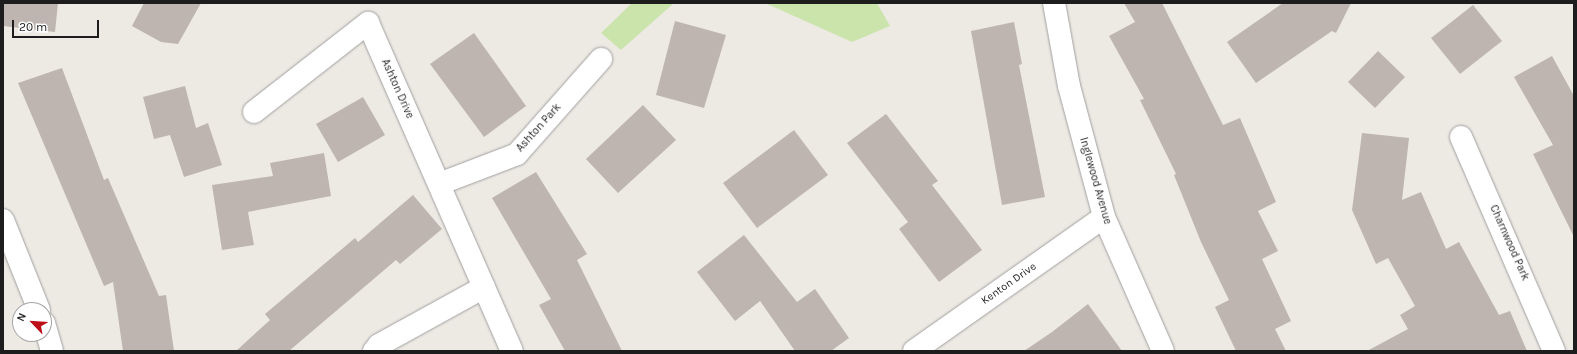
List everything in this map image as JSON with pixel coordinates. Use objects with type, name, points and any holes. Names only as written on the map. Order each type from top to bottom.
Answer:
[{"type":"street","name":"Inglewood Avenue","points":[[1054,3],[1068,86],[1104,217],[1163,351]]},
{"type":"street","name":"Ashton Drive","points":[[254,112],[368,23],[512,351]]},
{"type":"street","name":"Ashton Park","points":[[439,184],[517,154],[601,59]]},
{"type":"street","name":"Charnwood Park","points":[[1461,137],[1554,351]]},
{"type":"street","name":"Kenton Drive","points":[[914,351],[1104,217]]},
{"type":"street","points":[[3,220],[36,302]]},
{"type":"street","points":[[374,351],[380,345],[484,287]]},
{"type":"green space","points":[[632,3],[674,3],[621,50],[601,33]]},
{"type":"green space","points":[[765,3],[877,3],[890,26],[852,42]]},
{"type":"building","points":[[3,3],[58,3],[55,32],[3,26]]},
{"type":"building","points":[[144,3],[201,3],[178,44],[161,42],[132,26]]},
{"type":"building","points":[[1124,3],[1162,3],[1223,125],[1240,118],[1276,202],[1258,211],[1278,251],[1262,259],[1291,321],[1275,329],[1286,351],[1236,351],[1215,307],[1229,300],[1201,242],[1174,175],[1176,174],[1140,100],[1144,99],[1109,36],[1135,22]]},
{"type":"building","points":[[1283,3],[1351,3],[1336,33],[1332,31],[1256,83],[1227,42]]},
{"type":"building","points":[[1473,5],[1502,41],[1460,74],[1431,38]]},
{"type":"building","points":[[675,21],[726,35],[704,108],[656,95]]},
{"type":"building","points":[[1014,22],[1022,64],[1019,65],[1045,197],[1002,205],[971,31]]},
{"type":"building","points":[[474,33],[526,106],[484,137],[430,64]]},
{"type":"building","points":[[1378,51],[1405,77],[1375,108],[1348,82]]},
{"type":"building","points":[[1552,56],[1574,96],[1574,237],[1533,154],[1553,145],[1514,77]]},
{"type":"building","points":[[62,68],[104,180],[108,178],[159,296],[166,295],[174,351],[123,351],[113,282],[104,286],[18,83]]},
{"type":"building","points":[[185,86],[196,128],[208,123],[222,165],[184,177],[170,135],[154,139],[143,97]]},
{"type":"building","points":[[363,97],[385,135],[338,162],[316,124]]},
{"type":"building","points":[[643,105],[676,140],[618,193],[586,159]]},
{"type":"building","points":[[886,114],[938,181],[932,185],[982,250],[939,282],[899,229],[908,222],[847,143]]},
{"type":"building","points":[[794,130],[828,175],[757,228],[723,183]]},
{"type":"building","points":[[1362,133],[1409,138],[1402,200],[1421,192],[1446,249],[1459,242],[1499,315],[1510,311],[1527,351],[1367,351],[1408,329],[1400,315],[1415,306],[1388,258],[1376,264],[1352,210]]},
{"type":"building","points":[[324,153],[331,196],[248,212],[254,245],[222,250],[212,185],[273,176],[270,163]]},
{"type":"building","points":[[536,172],[587,254],[577,260],[622,351],[565,351],[539,305],[551,299],[492,198]]},
{"type":"building","points":[[413,195],[442,229],[400,264],[396,260],[289,351],[236,351],[270,320],[265,314],[355,238],[358,242]]},
{"type":"building","points":[[744,235],[797,302],[815,289],[849,338],[831,351],[795,351],[760,301],[735,321],[697,272]]},
{"type":"building","points":[[1088,304],[1122,351],[1024,351],[1052,332]]}]
